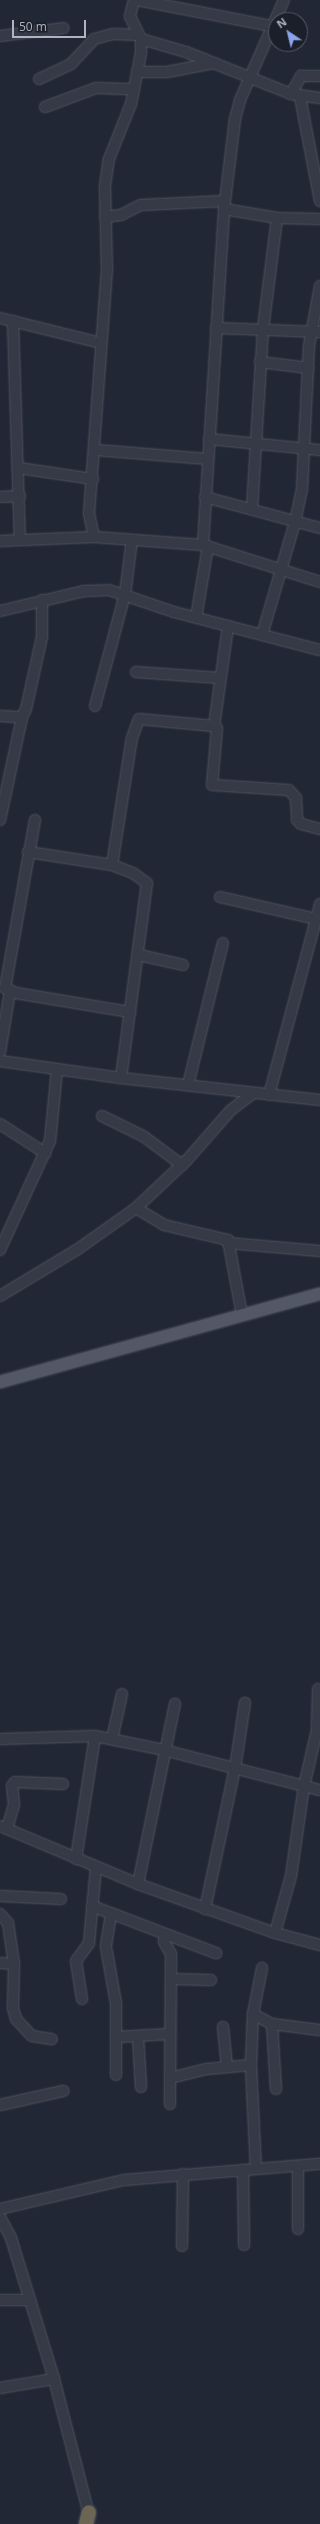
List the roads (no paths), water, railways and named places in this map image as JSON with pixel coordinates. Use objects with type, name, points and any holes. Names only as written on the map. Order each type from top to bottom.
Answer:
[{"type":"main road","points":[[0,1382],[161,1340],[242,1315],[320,1294]]},
{"type":"street","points":[[94,537],[89,514],[96,450],[101,343],[107,270],[105,186],[109,159],[134,89],[137,72],[140,37],[130,16],[134,0]]},
{"type":"street","points":[[137,0],[268,25]]},
{"type":"street","points":[[278,12],[284,0]]},
{"type":"street","points":[[0,36],[64,28]]},
{"type":"street","points":[[196,618],[205,545],[205,498],[224,205],[235,119],[250,76],[268,33]]},
{"type":"street","points":[[39,79],[71,64],[94,39],[113,34],[140,37],[250,76],[296,96],[320,98]]},
{"type":"street","points":[[137,72],[167,72],[214,63]]},
{"type":"street","points":[[320,76],[301,76],[296,96],[317,169],[320,201]]},
{"type":"street","points":[[44,107],[96,88],[134,89]]},
{"type":"street","points":[[106,217],[121,215],[141,205],[224,205],[277,218],[320,219]]},
{"type":"street","points":[[252,509],[262,329],[277,218]]},
{"type":"street","points":[[262,635],[295,522],[302,489],[309,368],[317,332],[320,286]]},
{"type":"street","points":[[0,318],[101,343]]},
{"type":"street","points":[[13,321],[20,496],[20,540]]},
{"type":"street","points":[[216,328],[317,332]]},
{"type":"street","points":[[260,362],[309,368]]},
{"type":"street","points":[[209,439],[320,450]]},
{"type":"street","points":[[96,450],[208,459]]},
{"type":"street","points":[[19,468],[93,480]]},
{"type":"street","points":[[0,497],[20,496]]},
{"type":"street","points":[[205,498],[252,509],[320,528]]},
{"type":"street","points":[[0,541],[94,537],[205,545],[320,582]]},
{"type":"street","points":[[96,706],[125,594],[132,540]]},
{"type":"street","points":[[0,611],[84,591],[109,590],[196,618],[320,650]]},
{"type":"street","points":[[0,820],[22,716],[26,709],[42,637],[42,600]]},
{"type":"street","points":[[112,866],[132,738],[139,719],[214,726],[228,626]]},
{"type":"street","points":[[136,672],[220,678]]},
{"type":"street","points":[[0,716],[22,716]]},
{"type":"street","points":[[216,728],[212,785],[289,790],[296,798],[297,820],[301,824],[320,829]]},
{"type":"street","points":[[0,1052],[10,991],[4,982],[34,820]]},
{"type":"street","points":[[28,852],[112,866],[133,873],[147,883],[139,955],[121,1078]]},
{"type":"street","points":[[220,897],[316,919]]},
{"type":"street","points":[[269,1095],[320,904]]},
{"type":"street","points":[[188,1084],[224,943]]},
{"type":"street","points":[[139,955],[183,965]]},
{"type":"street","points":[[10,991],[130,1012]]},
{"type":"street","points":[[0,1061],[121,1078],[188,1084],[252,1094],[320,1100]]},
{"type":"street","points":[[0,1250],[45,1153],[52,1129],[57,1070]]},
{"type":"street","points":[[0,1296],[78,1249],[136,1208],[182,1165],[232,1110],[252,1094]]},
{"type":"street","points":[[102,1116],[143,1136],[182,1165]]},
{"type":"street","points":[[0,1124],[45,1153]]},
{"type":"street","points":[[136,1208],[164,1225],[226,1238],[228,1243],[230,1269],[242,1315]]},
{"type":"street","points":[[228,1243],[320,1251]]},
{"type":"street","points":[[275,1933],[291,1876],[304,1786],[315,1759],[318,1721],[318,1690]]},
{"type":"street","points":[[112,1739],[122,1694]]},
{"type":"street","points":[[205,1909],[235,1768],[245,1703]]},
{"type":"street","points":[[138,1884],[164,1750],[175,1704]]},
{"type":"street","points":[[76,1859],[95,1736]]},
{"type":"street","points":[[0,1739],[95,1736],[164,1750],[320,1790]]},
{"type":"street","points":[[62,1784],[15,1782],[12,1786],[14,1804],[3,1827],[76,1859],[205,1909],[275,1933],[320,1945]]},
{"type":"street","points":[[82,1999],[76,1961],[89,1943],[96,1867]]},
{"type":"street","points":[[0,1896],[61,1899]]},
{"type":"street","points":[[92,1906],[216,1953]]},
{"type":"street","points":[[0,1914],[8,1923],[14,1964],[13,2008],[16,2019],[32,2036],[52,2039]]},
{"type":"street","points":[[111,1914],[106,1947],[114,1992],[116,2075]]},
{"type":"street","points":[[165,1934],[164,1942],[171,1954],[170,2104]]},
{"type":"street","points":[[0,1963],[14,1964]]},
{"type":"street","points":[[256,2169],[251,2065],[253,2014],[262,1968]]},
{"type":"street","points":[[171,1979],[211,1980]]},
{"type":"street","points":[[253,2014],[272,2024],[320,2030]]},
{"type":"street","points":[[272,2024],[276,2090]]},
{"type":"street","points":[[223,2027],[227,2067]]},
{"type":"street","points":[[116,2038],[170,2034]]},
{"type":"street","points":[[138,2036],[141,2087]]},
{"type":"street","points":[[170,2078],[201,2070],[251,2065]]},
{"type":"street","points":[[0,2105],[63,2091]]},
{"type":"street","points":[[0,2209],[105,2183],[183,2174],[320,2164]]},
{"type":"street","points":[[298,2166],[298,2229]]},
{"type":"street","points":[[242,2170],[244,2245]]},
{"type":"street","points":[[182,2246],[183,2174]]},
{"type":"street","points":[[0,2217],[11,2238],[54,2379],[89,2520]]},
{"type":"street","points":[[0,2300],[30,2300]]},
{"type":"street","points":[[0,2388],[54,2379]]}]
